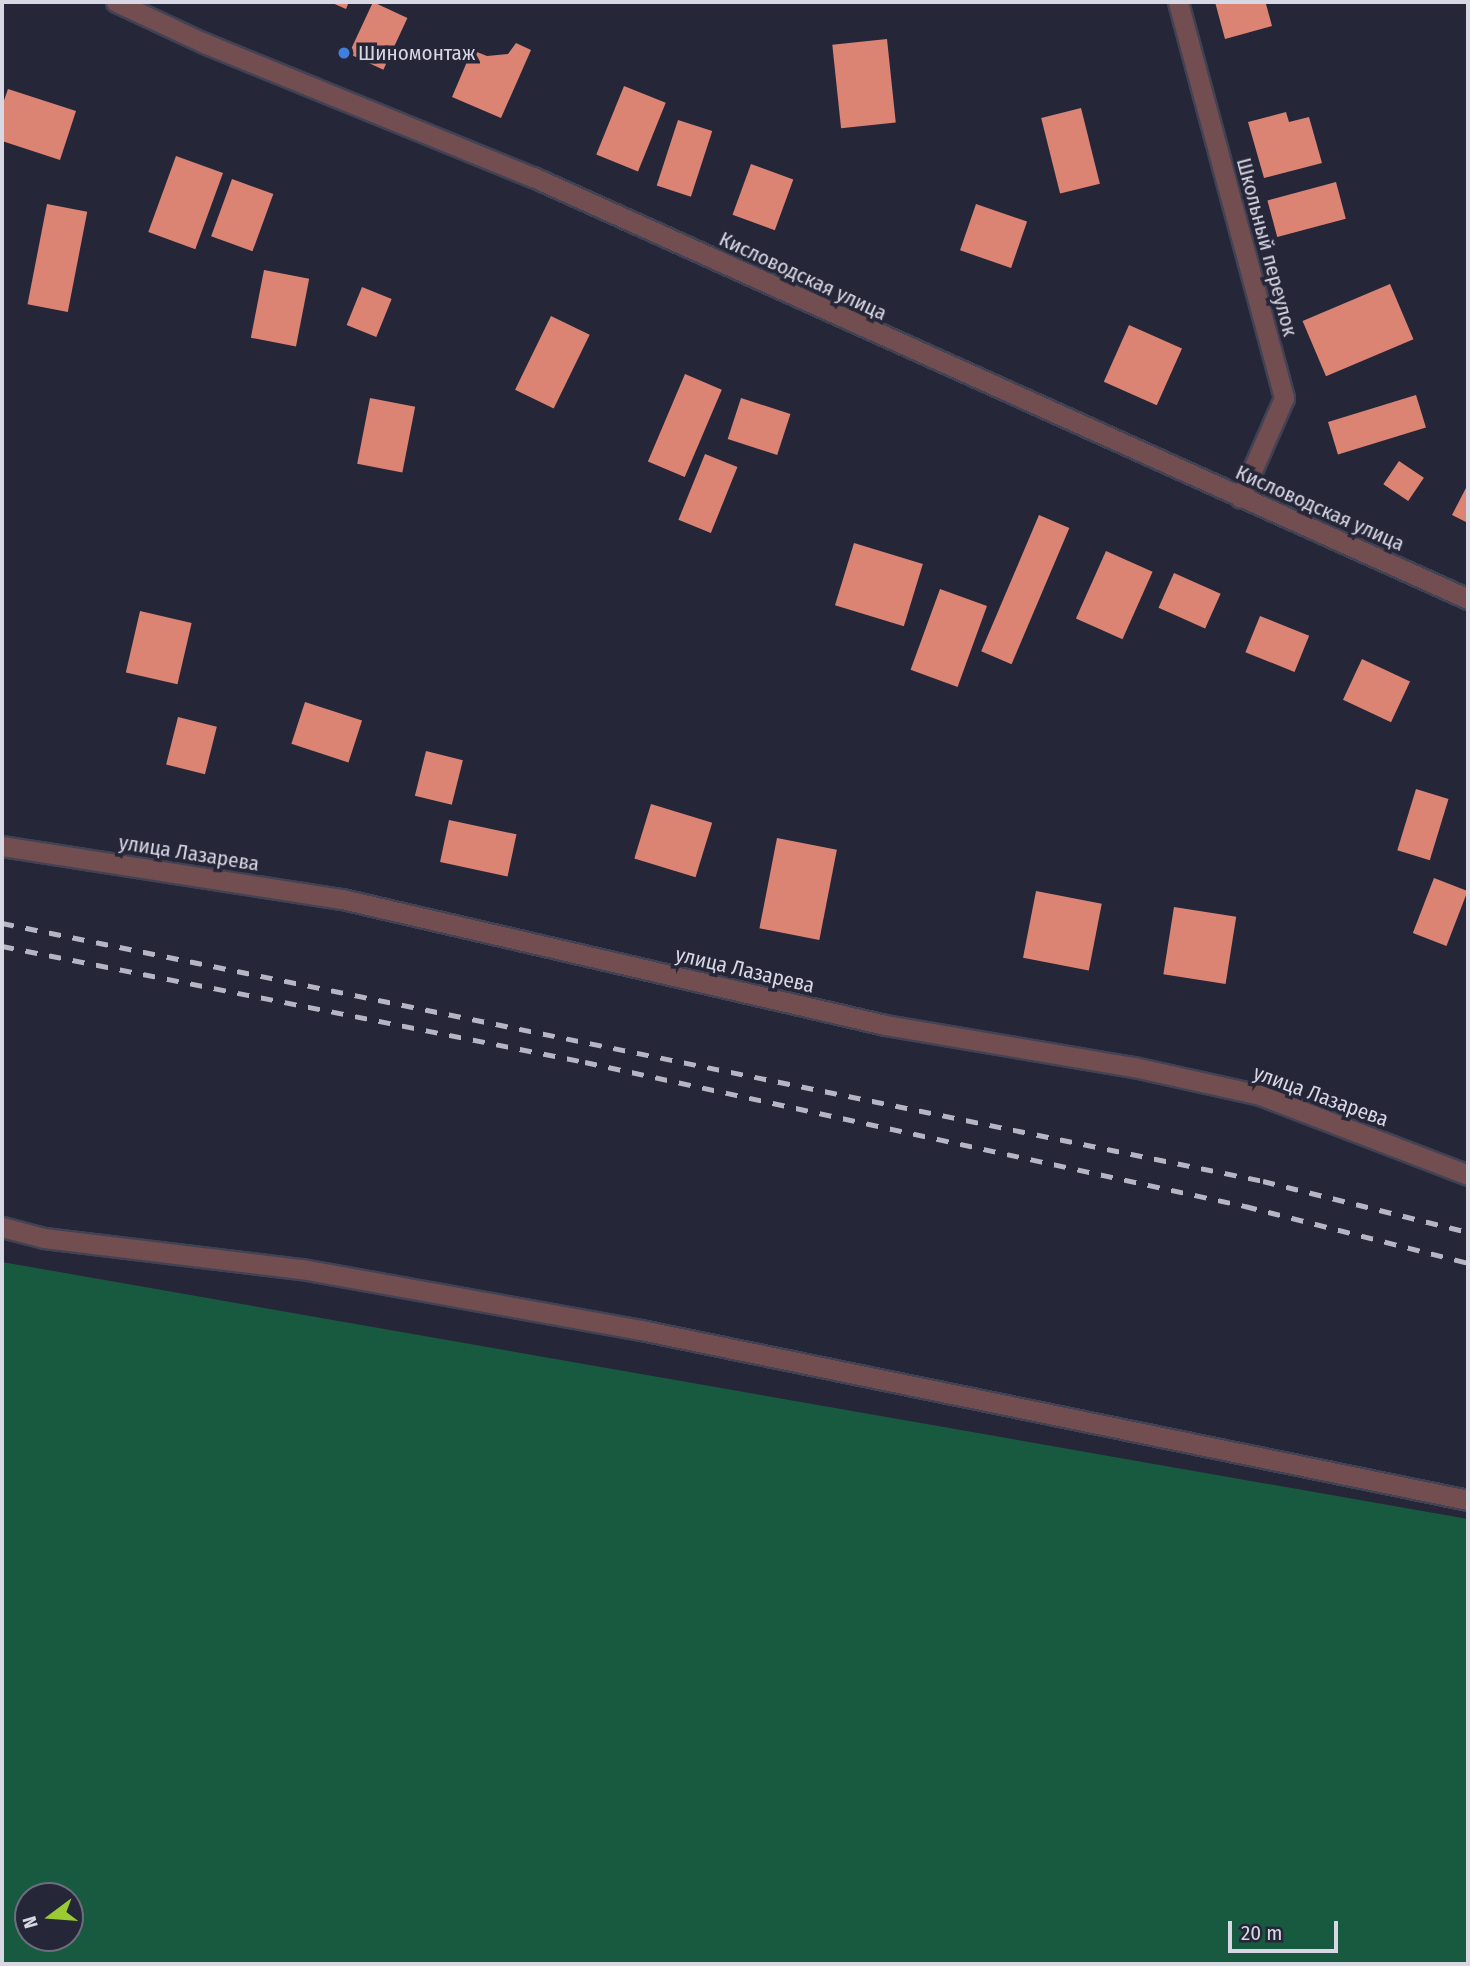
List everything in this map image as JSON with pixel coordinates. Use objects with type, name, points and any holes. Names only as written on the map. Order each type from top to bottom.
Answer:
[{"type":"street","name":"Кисловодская улица","points":[[116,2],[204,43],[533,177],[1468,599]]},
{"type":"street","name":"Школьный переулок","points":[[1178,2],[1284,398],[1240,498]]},
{"type":"street","name":"улица Лазарева","points":[[2,846],[342,900],[885,1025],[1134,1067],[1260,1095],[1468,1175]]},
{"type":"street","points":[[2,1227],[44,1238],[302,1269],[641,1330],[1468,1500]]},
{"type":"green space","points":[[2,1262],[1468,1519],[1468,1964],[2,1964]]},
{"type":"building","points":[[330,2],[349,2],[346,9]]},
{"type":"building","points":[[373,2],[407,18],[383,70],[349,54]]},
{"type":"building","points":[[1215,2],[1271,2],[1266,4],[1272,26],[1225,39]]},
{"type":"building","points":[[887,39],[896,123],[841,128],[832,45]]},
{"type":"building","points":[[516,43],[531,50],[501,118],[452,97],[472,50],[487,56],[508,54]]},
{"type":"building","points":[[624,86],[666,103],[638,171],[596,155]]},
{"type":"building","points":[[8,89],[76,111],[60,160],[2,141],[2,106]]},
{"type":"building","points":[[1081,108],[1100,184],[1060,194],[1041,118]]},
{"type":"building","points":[[1286,112],[1289,122],[1309,117],[1322,163],[1264,178],[1248,122]]},
{"type":"building","points":[[678,120],[712,131],[691,197],[657,186]]},
{"type":"building","points":[[176,156],[223,173],[195,249],[148,232]]},
{"type":"building","points":[[751,164],[793,179],[775,230],[733,215]]},
{"type":"building","points":[[232,179],[273,194],[252,251],[211,236]]},
{"type":"building","points":[[1336,182],[1346,219],[1277,237],[1267,200]]},
{"type":"building","points":[[47,204],[87,212],[68,312],[28,304]]},
{"type":"building","points":[[976,204],[1027,222],[1011,268],[960,250]]},
{"type":"building","points":[[264,270],[309,279],[296,347],[251,338]]},
{"type":"building","points":[[1390,284],[1413,339],[1326,376],[1303,321]]},
{"type":"building","points":[[362,287],[392,299],[376,337],[347,325]]},
{"type":"building","points":[[551,316],[590,335],[554,409],[515,390]]},
{"type":"building","points":[[1129,325],[1182,349],[1157,405],[1104,382]]},
{"type":"building","points":[[685,374],[722,390],[685,477],[648,461]]},
{"type":"building","points":[[1416,395],[1426,428],[1338,454],[1328,422]]},
{"type":"building","points":[[370,398],[415,407],[402,473],[357,464]]},
{"type":"building","points":[[741,398],[790,414],[777,455],[728,439]]},
{"type":"building","points":[[705,454],[737,467],[711,533],[678,520]]},
{"type":"building","points":[[1399,461],[1424,478],[1408,501],[1383,484]]},
{"type":"building","points":[[1468,484],[1468,523],[1452,515]]},
{"type":"building","points":[[1039,515],[1069,528],[1012,664],[981,651]]},
{"type":"building","points":[[854,543],[923,564],[904,626],[835,605]]},
{"type":"building","points":[[1106,551],[1153,572],[1122,639],[1076,619]]},
{"type":"building","points":[[1174,573],[1221,594],[1205,628],[1159,608]]},
{"type":"building","points":[[940,589],[987,606],[958,687],[911,670]]},
{"type":"building","points":[[140,611],[192,623],[177,684],[126,672]]},
{"type":"building","points":[[1260,616],[1309,636],[1295,672],[1245,652]]},
{"type":"building","points":[[1362,659],[1410,681],[1391,722],[1343,700]]},
{"type":"building","points":[[305,702],[362,721],[348,762],[291,744]]},
{"type":"building","points":[[178,717],[217,727],[205,774],[166,765]]},
{"type":"building","points":[[426,751],[463,760],[452,805],[415,796]]},
{"type":"building","points":[[1416,789],[1449,799],[1430,860],[1397,850]]},
{"type":"building","points":[[651,804],[712,823],[696,877],[634,859]]},
{"type":"building","points":[[449,820],[516,834],[508,876],[440,862]]},
{"type":"building","points":[[777,838],[837,850],[819,940],[759,928]]},
{"type":"building","points":[[1434,878],[1468,891],[1446,946],[1413,933]]},
{"type":"building","points":[[1036,891],[1102,904],[1089,971],[1023,958]]},
{"type":"building","points":[[1174,907],[1236,917],[1226,984],[1163,974]]},
{"type":"railway","points":[[2,923],[1263,1181],[1468,1232]]},
{"type":"railway","points":[[2,946],[585,1062],[1245,1206],[1468,1263]]},
{"type":"place","name":"Шиномонтаж","points":[[344,53]]}]
